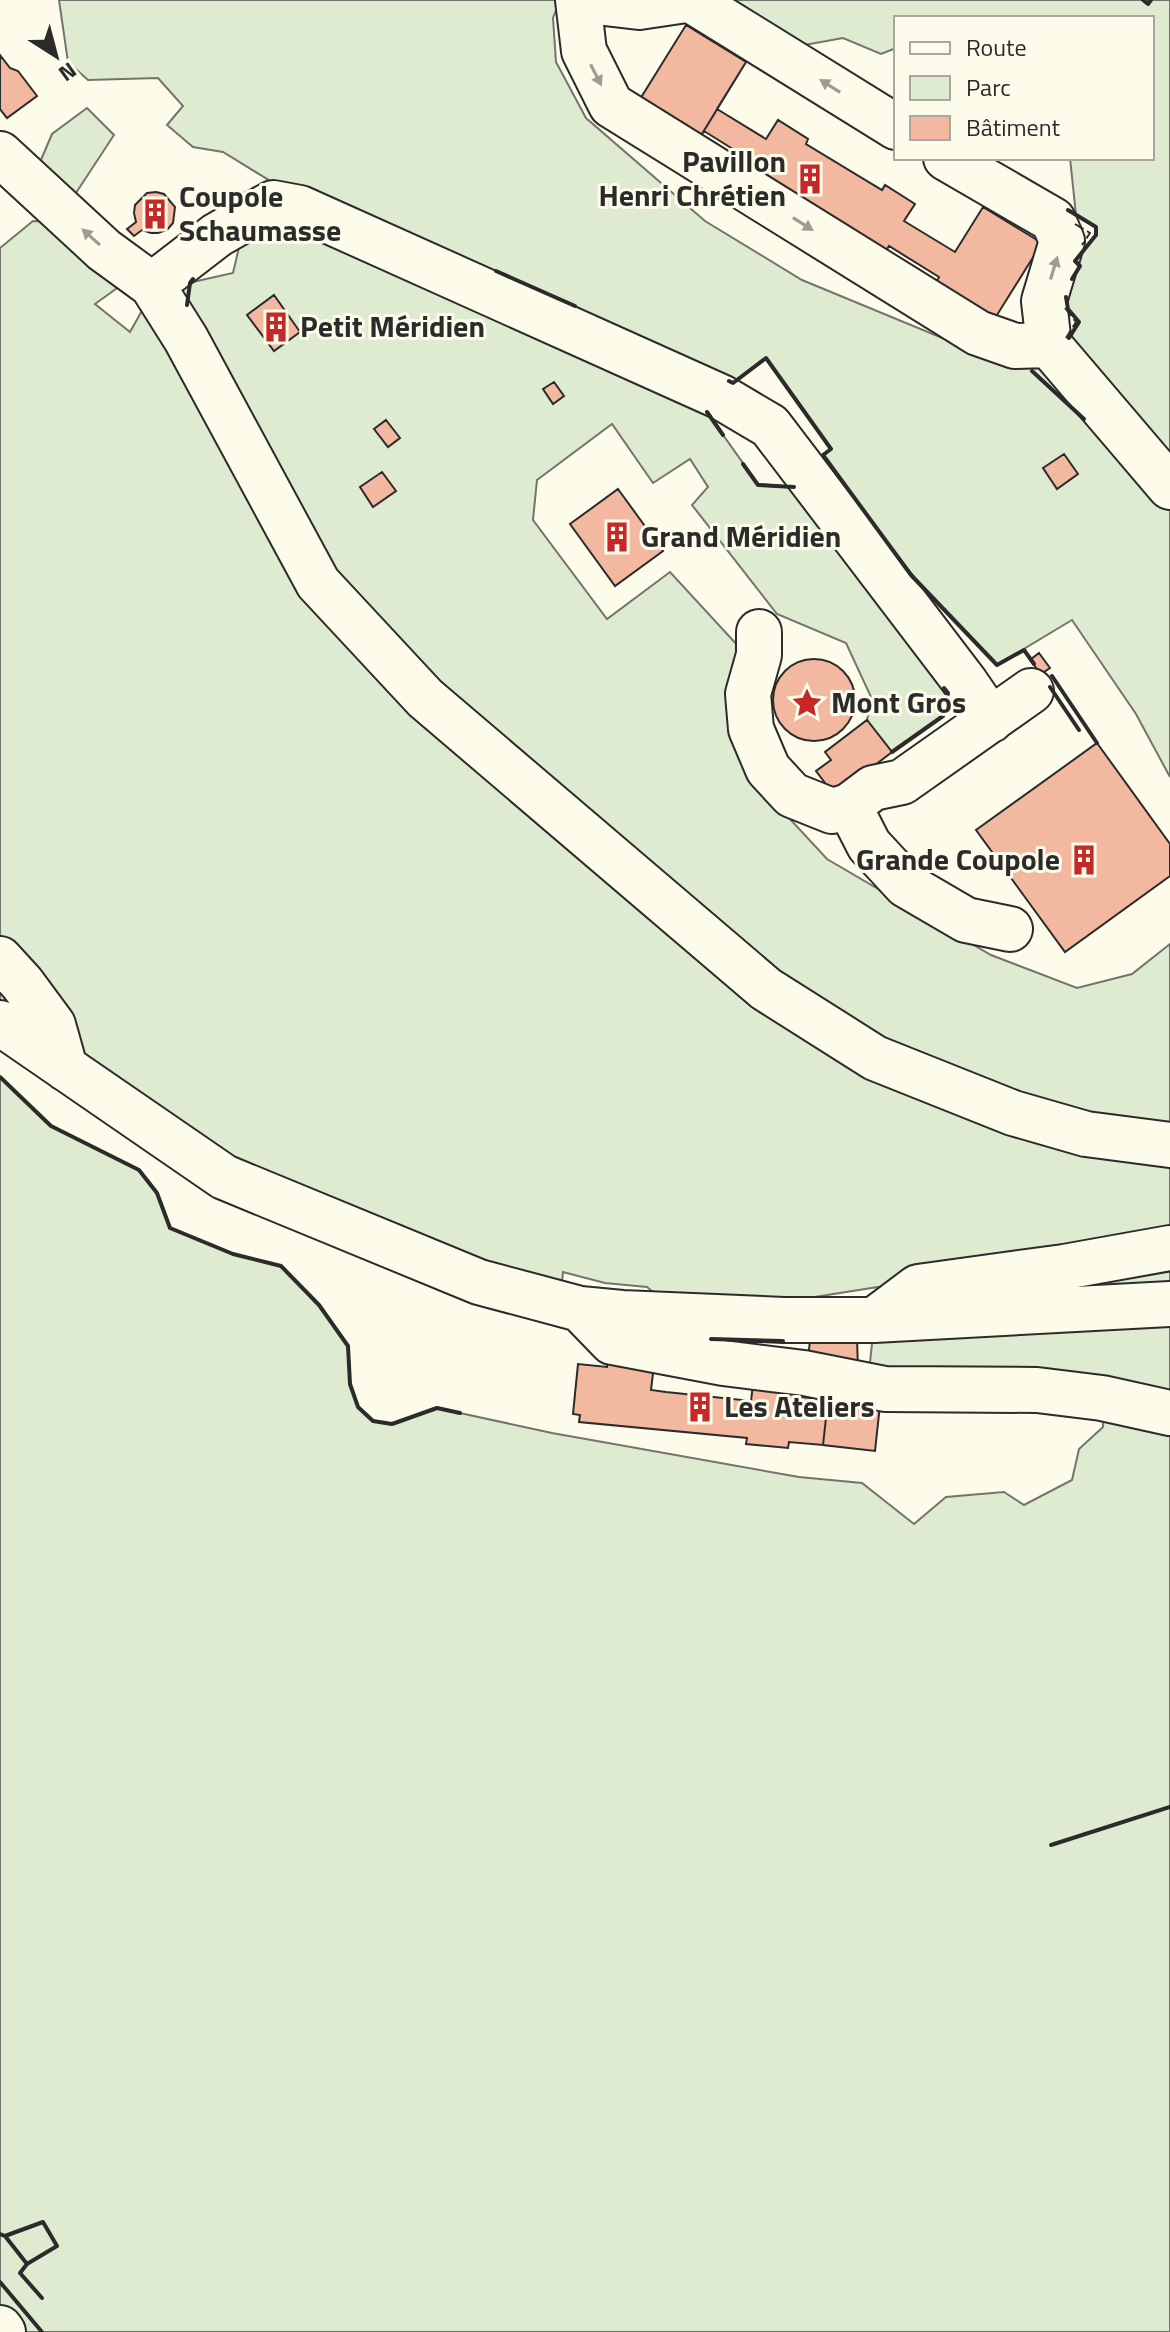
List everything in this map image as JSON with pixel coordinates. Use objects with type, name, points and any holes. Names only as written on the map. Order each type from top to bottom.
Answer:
[{"type":"lane","points":[[894,126],[689,0],[639,7],[579,0],[584,51],[611,105],[978,333],[1015,346],[1049,345]]},
{"type":"lane","points":[[0,154],[104,250],[152,285],[186,339],[318,583],[425,698],[766,989],[875,1058],[1013,1113],[1086,1134],[1170,1145]]},
{"type":"lane","points":[[949,160],[1053,220],[1062,241],[1044,301],[1049,345],[1170,487]]},
{"type":"lane","points":[[152,285],[217,235],[273,203],[300,208],[721,397],[770,426],[991,720]]},
{"type":"lane","points":[[759,632],[759,655],[748,694],[751,729],[768,769],[792,795],[832,811],[849,806],[873,788],[902,782],[1031,691]]},
{"type":"lane","points":[[849,806],[869,845],[906,885],[966,920],[1010,929]]},
{"type":"lane","points":[[0,959],[53,1025],[65,1068]]},
{"type":"lane","points":[[0,1023],[224,1177],[479,1282],[580,1309],[784,1320],[874,1320],[1170,1304]]},
{"type":"lane","points":[[874,1320],[918,1287],[1064,1267],[1170,1248]]},
{"type":"lane","points":[[580,1309],[612,1342],[723,1363],[804,1373],[885,1389],[1037,1390],[1102,1398],[1170,1413]]},
{"type":"green space","points":[[59,0],[560,0],[553,18],[556,62],[586,118],[705,221],[802,280],[1005,364],[1065,344],[1079,322],[1068,309],[1065,292],[1080,266],[1075,261],[1096,235],[1096,227],[1076,215],[1070,160],[1154,160],[1154,16],[894,16],[894,49],[881,54],[843,38],[799,46],[722,0],[1170,0],[1170,777],[1136,714],[1072,620],[997,665],[911,575],[823,455],[831,449],[766,359],[733,383],[706,411],[758,484],[795,487],[948,693],[943,716],[892,752],[867,720],[872,699],[846,643],[777,614],[692,505],[708,487],[690,459],[653,483],[612,424],[537,480],[533,520],[607,619],[670,572],[740,648],[776,804],[827,859],[991,955],[1077,988],[1132,974],[1170,944],[1170,2332],[0,2332],[0,1077],[51,1126],[139,1170],[157,1193],[170,1228],[233,1254],[281,1266],[319,1305],[348,1346],[350,1384],[358,1407],[373,1421],[392,1424],[437,1408],[552,1433],[799,1477],[862,1483],[914,1524],[946,1497],[1004,1492],[1024,1505],[1072,1480],[1079,1449],[1103,1427],[1102,1398],[869,1372],[878,1287],[783,1302],[666,1303],[647,1287],[605,1283],[563,1272],[558,1319],[475,1301],[0,1040],[0,248],[33,221],[64,223],[35,174],[52,134],[87,108],[114,135],[74,196],[120,286],[95,304],[130,332],[153,291],[233,273],[240,243],[293,195],[223,152],[193,147],[167,125],[183,106],[158,78],[88,80],[68,62]]},
{"type":"building","name":"Pavillon Henri Chrétien","points":[[686,25],[746,62],[697,142],[637,104]]},
{"type":"building","name":"Pavillon Henri Chrétien","points":[[686,25],[746,62],[717,109],[766,139],[778,120],[808,139],[806,144],[882,190],[885,185],[915,204],[904,221],[955,252],[983,207],[1042,243],[992,323],[933,287],[939,277],[889,246],[883,256],[746,172],[752,161],[704,131],[697,142],[637,104]]},
{"type":"building","points":[[0,55],[10,68],[18,71],[37,96],[7,118],[0,109]]},
{"type":"building","name":"Coupole Schaumasse","points":[[147,193],[164,194],[175,207],[173,223],[167,230],[158,233],[142,230],[134,236],[127,229],[136,222],[135,205]]},
{"type":"building","name":"Petit Méridien","points":[[274,295],[300,332],[274,351],[247,315]]},
{"type":"building","points":[[554,382],[564,396],[553,404],[543,389]]},
{"type":"building","points":[[386,420],[400,438],[388,447],[374,429]]},
{"type":"building","points":[[1064,454],[1078,474],[1057,489],[1043,468]]},
{"type":"building","points":[[382,472],[396,491],[373,507],[360,487]]},
{"type":"building","name":"Grand Méridien","points":[[618,489],[663,551],[615,586],[570,524]]},
{"type":"building","points":[[1039,653],[1050,668],[1041,674],[1030,660]]},
{"type":"building","points":[[814,659],[830,662],[843,671],[852,684],[855,700],[852,716],[843,729],[830,738],[814,741],[798,738],[785,729],[776,716],[773,700],[776,684],[785,671],[798,662]]},
{"type":"building","points":[[867,720],[892,752],[835,796],[816,771],[831,760],[825,752]]},
{"type":"building","name":"Grande Coupole","points":[[1097,743],[1170,844],[1170,876],[1065,952],[976,830]]},
{"type":"building","points":[[857,1337],[858,1370],[807,1366],[810,1341]]},
{"type":"building","name":"Les Ateliers","points":[[607,1360],[654,1365],[651,1390],[666,1392],[751,1401],[754,1376],[795,1380],[794,1396],[828,1400],[823,1445],[789,1442],[788,1448],[746,1444],[747,1438],[579,1422],[580,1415],[573,1414],[578,1364],[607,1367]]},
{"type":"building","points":[[828,1400],[880,1405],[875,1451],[823,1445]]},
{"type":"fence","points":[[1075,224],[1090,233],[1082,245]]},
{"type":"fence","points":[[1065,308],[1076,322],[1066,338]]},
{"type":"wall","points":[[1143,0],[1148,4],[1151,0]]},
{"type":"wall","points":[[1068,210],[1096,227],[1096,235],[1075,261],[1080,266],[1072,279]]},
{"type":"wall","points":[[496,271],[575,306]]},
{"type":"wall","points":[[187,305],[193,279]]},
{"type":"wall","points":[[1066,297],[1068,309],[1079,322],[1069,338]]},
{"type":"wall","points":[[729,381],[733,383],[766,358],[831,449],[823,455],[911,575],[997,665],[1024,650],[1034,664]]},
{"type":"wall","points":[[1032,371],[1084,419]]},
{"type":"wall","points":[[707,412],[723,435]]},
{"type":"wall","points":[[743,464],[758,485],[794,487]]},
{"type":"wall","points":[[1052,676],[1097,743]]},
{"type":"wall","points":[[1050,687],[1079,730]]},
{"type":"wall","points":[[892,752],[943,716],[948,693],[944,688]]},
{"type":"wall","points":[[0,1077],[51,1126],[139,1170],[157,1193],[170,1228],[233,1254],[281,1266],[319,1305],[348,1346],[350,1384],[358,1407],[373,1421],[392,1424],[437,1408],[460,1413]]},
{"type":"wall","points":[[711,1339],[783,1341]]},
{"type":"wall","points":[[1051,1845],[1170,1807]]},
{"type":"wall","points":[[0,2234],[5,2236],[43,2222],[57,2246],[27,2264],[20,2273],[42,2298]]},
{"type":"wall","points":[[5,2236],[27,2264]]},
{"type":"wall","points":[[0,2282],[42,2332]]},
{"type":"place","name":"Pavillon Henri Chrétien","points":[[810,179]]},
{"type":"place","name":"Coupole Schaumasse","points":[[155,214]]},
{"type":"place","name":"Petit Méridien","points":[[276,327]]},
{"type":"place","name":"Grand Méridien","points":[[617,537]]},
{"type":"place","name":"Mont Gros","points":[[807,703]]},
{"type":"place","name":"Grande Coupole","points":[[1084,860]]},
{"type":"place","name":"Les Ateliers","points":[[700,1407]]}]
